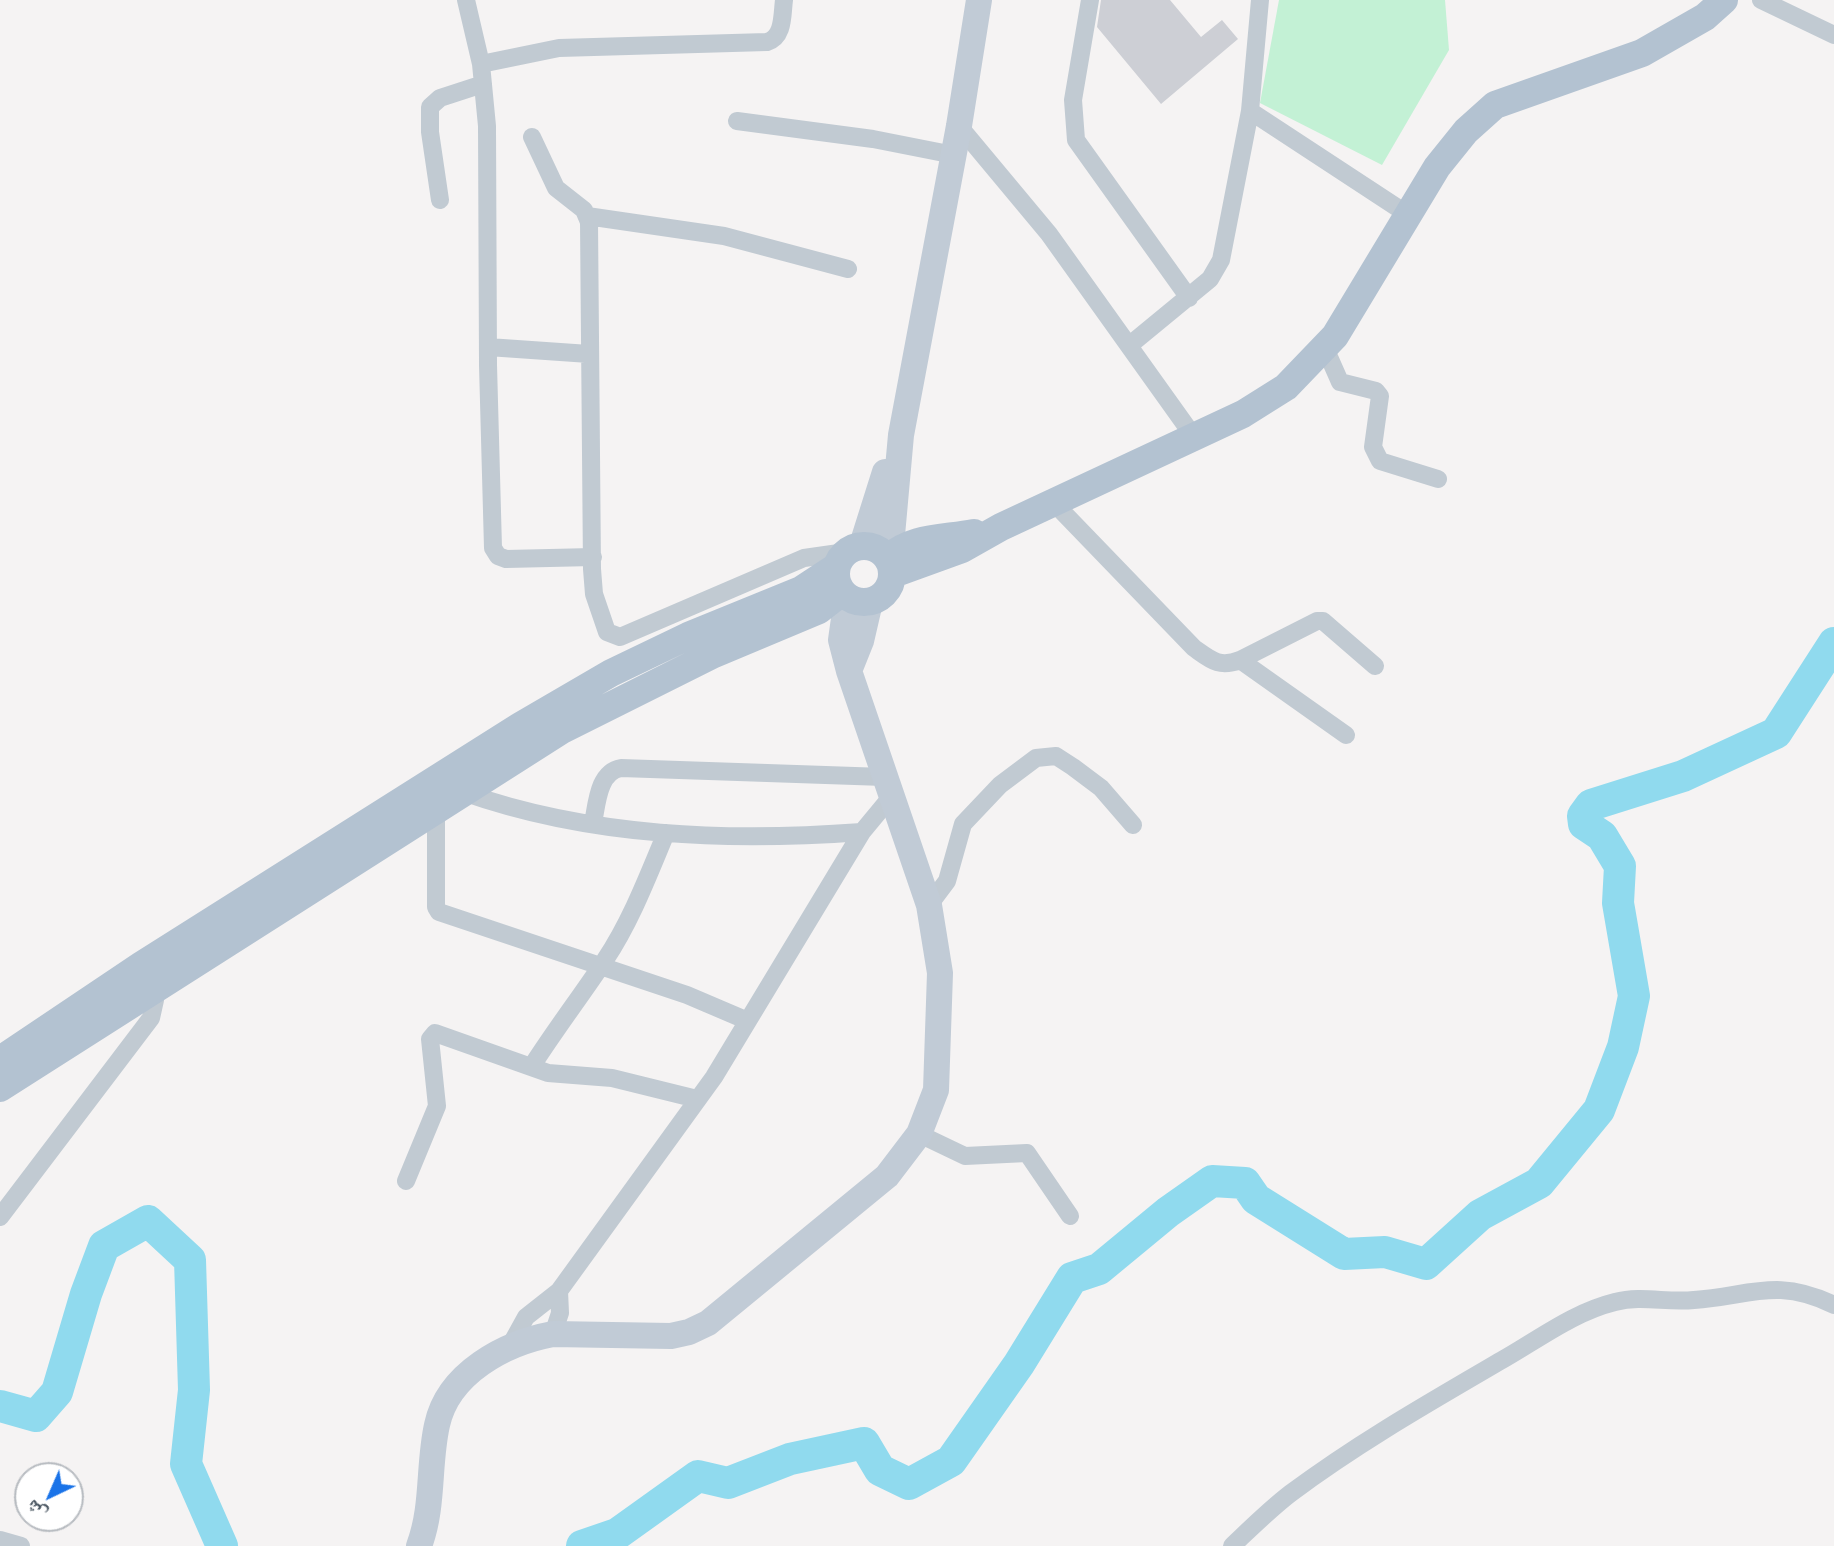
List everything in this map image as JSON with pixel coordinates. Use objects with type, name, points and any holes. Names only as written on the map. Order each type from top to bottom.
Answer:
[{"type":"main road","points":[[419,1546],[430,1501],[437,1424],[443,1407],[463,1379],[510,1346],[553,1334],[671,1336],[708,1323],[796,1247],[856,1203],[887,1176],[919,1134],[936,1090],[941,1034],[940,973],[929,905],[887,787],[841,640],[863,571],[892,535],[901,435],[954,155],[979,0]]},
{"type":"main road","points":[[432,797],[463,792],[562,730],[753,623],[802,590],[863,571],[900,549],[922,540],[1001,527],[1243,414],[1286,387],[1325,348],[1363,292],[1437,167],[1466,131],[1494,105],[1642,53],[1706,17],[1724,0]]},
{"type":"main road","points":[[0,1060],[140,966],[236,921],[432,797],[611,673],[753,623]]},
{"type":"main road","points":[[0,1088],[153,991],[236,921]]},
{"type":"street","points":[[466,0],[481,64],[487,127],[491,497],[496,554],[506,559],[593,557]]},
{"type":"street","points":[[481,64],[527,52],[559,48],[767,42],[778,34],[784,0]]},
{"type":"street","points":[[1090,0],[1073,100],[1076,139],[1189,298]]},
{"type":"street","points":[[1131,344],[1210,279],[1222,260],[1250,111],[1260,0]]},
{"type":"street","points":[[1760,0],[1834,35]]},
{"type":"street","points":[[440,200],[430,132],[430,107],[440,98],[483,84]]},
{"type":"street","points":[[1250,111],[1407,214]]},
{"type":"street","points":[[737,121],[873,139],[954,155]]},
{"type":"street","points":[[959,126],[1049,233],[1131,344],[1194,437]]},
{"type":"street","points":[[532,137],[556,188],[579,205],[587,216],[594,594],[607,632],[616,637],[804,558],[863,571]]},
{"type":"street","points":[[587,216],[724,236],[848,269]]},
{"type":"street","points":[[488,347],[589,354]]},
{"type":"street","points":[[1325,348],[1340,382],[1376,391],[1380,396],[1373,447],[1380,461],[1438,479]]},
{"type":"street","points":[[1055,504],[1194,648],[1222,665],[1240,660],[1312,621],[1322,621],[1375,666]]},
{"type":"street","points":[[1240,660],[1346,735]]},
{"type":"street","points":[[929,905],[947,881],[963,824],[1000,785],[1036,758],[1056,756],[1073,767],[1101,788],[1133,825]]},
{"type":"street","points":[[510,1346],[526,1317],[559,1291],[697,1099],[748,1021],[887,787],[621,768],[612,770],[606,776],[593,823]]},
{"type":"street","points":[[463,792],[550,817],[666,833],[781,838],[862,832]]},
{"type":"street","points":[[432,797],[437,911],[687,995],[748,1021]]},
{"type":"street","points":[[532,1066],[599,967],[634,907],[666,833]]},
{"type":"street","points":[[0,1217],[150,1018],[155,1000],[153,991]]},
{"type":"street","points":[[406,1181],[437,1106],[430,1049],[432,1036],[443,1034],[548,1073],[612,1078],[697,1099]]},
{"type":"street","points":[[919,1134],[965,1156],[1027,1153],[1070,1216]]},
{"type":"street","points":[[1231,1546],[1292,1493],[1365,1442],[1428,1401],[1595,1308],[1648,1297],[1694,1300],[1750,1290],[1776,1289],[1809,1295],[1834,1305]]},
{"type":"street","points":[[553,1334],[560,1313],[559,1291]]},
{"type":"street","points":[[0,1540],[21,1546]]},
{"type":"green space","points":[[1279,0],[1445,0],[1449,50],[1382,165],[1260,103]]},
{"type":"building","points":[[1101,0],[1170,0],[1201,37],[1222,20],[1238,39],[1161,104],[1097,27]]},
{"type":"waterway","points":[[582,1546],[617,1534],[698,1476],[728,1483],[790,1459],[864,1443],[880,1470],[909,1484],[951,1461],[1019,1364],[1072,1278],[1099,1269],[1168,1212],[1212,1181],[1245,1183],[1256,1199],[1344,1254],[1385,1252],[1426,1264],[1480,1215],[1539,1183],[1599,1110],[1623,1047],[1634,996],[1618,903],[1620,866],[1602,836],[1584,824],[1583,816],[1591,805],[1683,776],[1776,733],[1834,643]]},
{"type":"waterway","points":[[0,1406],[36,1416],[57,1392],[86,1294],[104,1246],[148,1221],[190,1260],[194,1390],[186,1464],[222,1546]]}]
